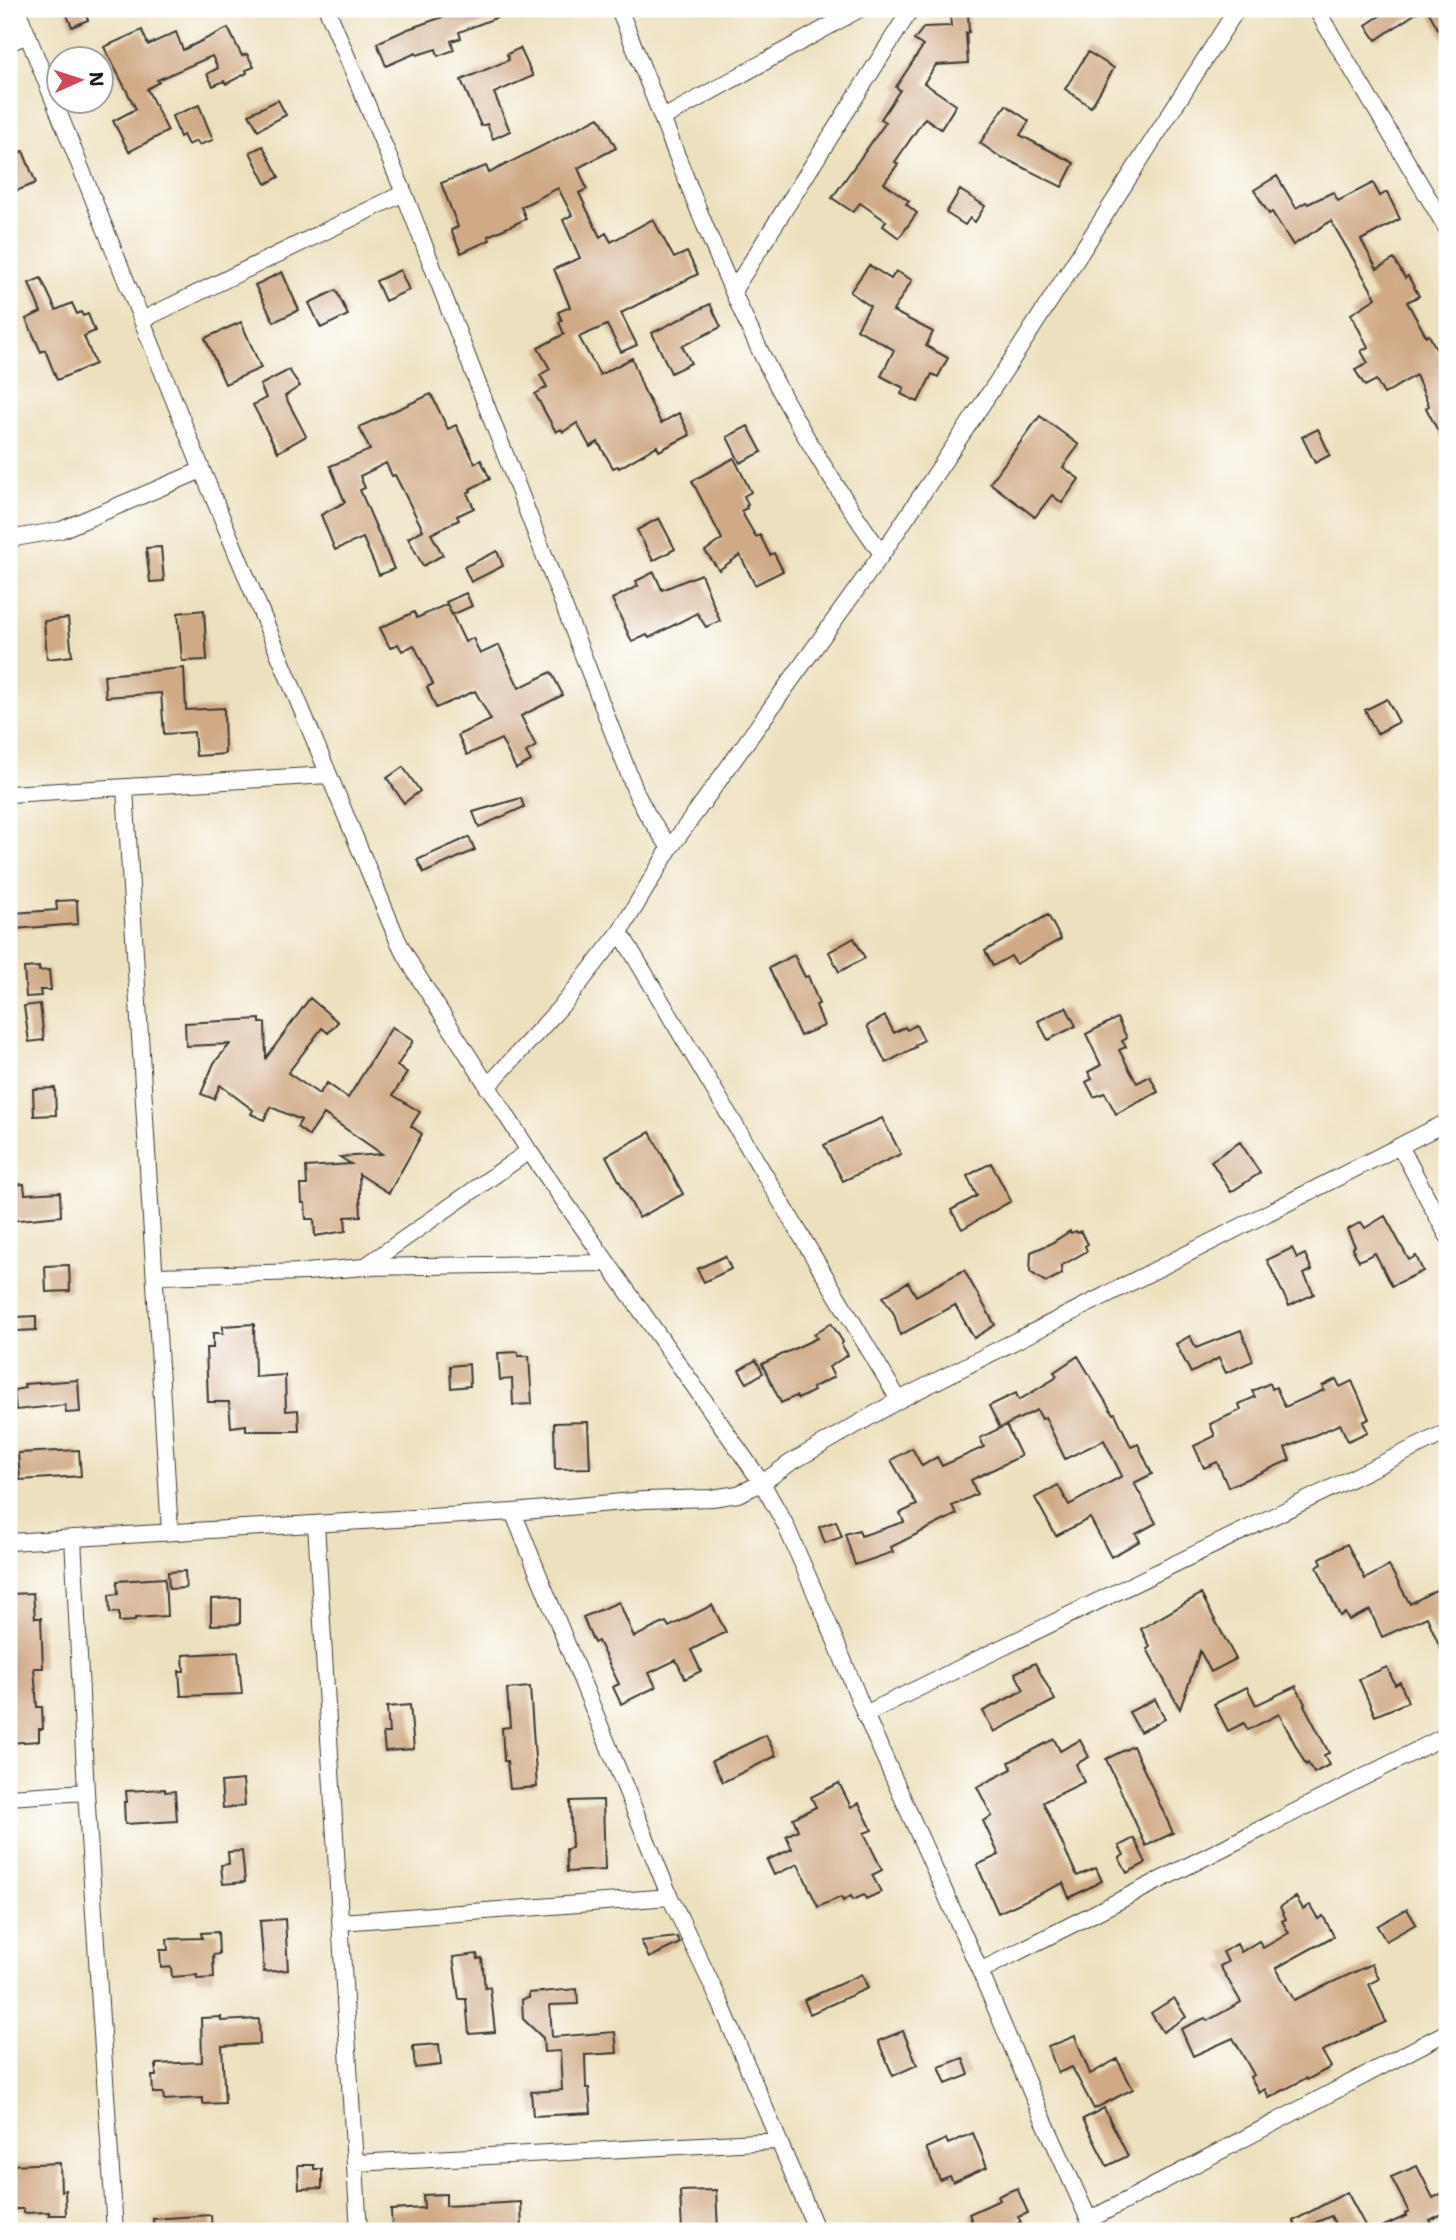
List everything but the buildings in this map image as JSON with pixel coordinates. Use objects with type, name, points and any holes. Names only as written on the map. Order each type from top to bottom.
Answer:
[{"type":"street","points":[[17,9],[202,470],[398,941],[529,1151],[762,1483],[785,1524],[865,1714],[981,1971],[1091,2226],[1447,2032]]},
{"type":"street","points":[[619,9],[733,291],[767,364],[837,489],[882,554]]},
{"type":"street","points":[[663,118],[860,9]]},
{"type":"street","points":[[733,291],[911,9]]},
{"type":"street","points":[[487,1087],[566,1001],[620,932],[670,848],[882,554],[1019,349],[1237,9]]},
{"type":"street","points":[[1316,9],[1447,229]]},
{"type":"street","points":[[332,11],[637,795],[670,848]]},
{"type":"street","points":[[9,43],[28,36]]},
{"type":"street","points":[[142,320],[404,193]]},
{"type":"street","points":[[9,539],[61,530],[202,470]]},
{"type":"street","points":[[9,794],[328,775]]},
{"type":"street","points":[[125,788],[170,1532]]},
{"type":"street","points":[[620,932],[899,1400]]},
{"type":"street","points":[[9,1542],[513,1512],[744,1493],[789,1463],[899,1400],[1400,1146],[1446,1119]]},
{"type":"street","points":[[1400,1146],[1447,1235]]},
{"type":"street","points":[[364,1267],[529,1151]]},
{"type":"street","points":[[156,1276],[306,1272],[364,1267],[606,1263]]},
{"type":"street","points":[[865,1714],[1447,1432]]},
{"type":"street","points":[[513,1512],[670,1896],[720,2002],[817,2231]]},
{"type":"street","points":[[316,1524],[359,2231]]},
{"type":"street","points":[[73,1538],[86,1792],[115,2231]]},
{"type":"street","points":[[981,1971],[1447,1735]]},
{"type":"street","points":[[9,1797],[86,1792]]},
{"type":"street","points":[[341,1922],[670,1896]]},
{"type":"street","points":[[355,2163],[779,2141]]}]
